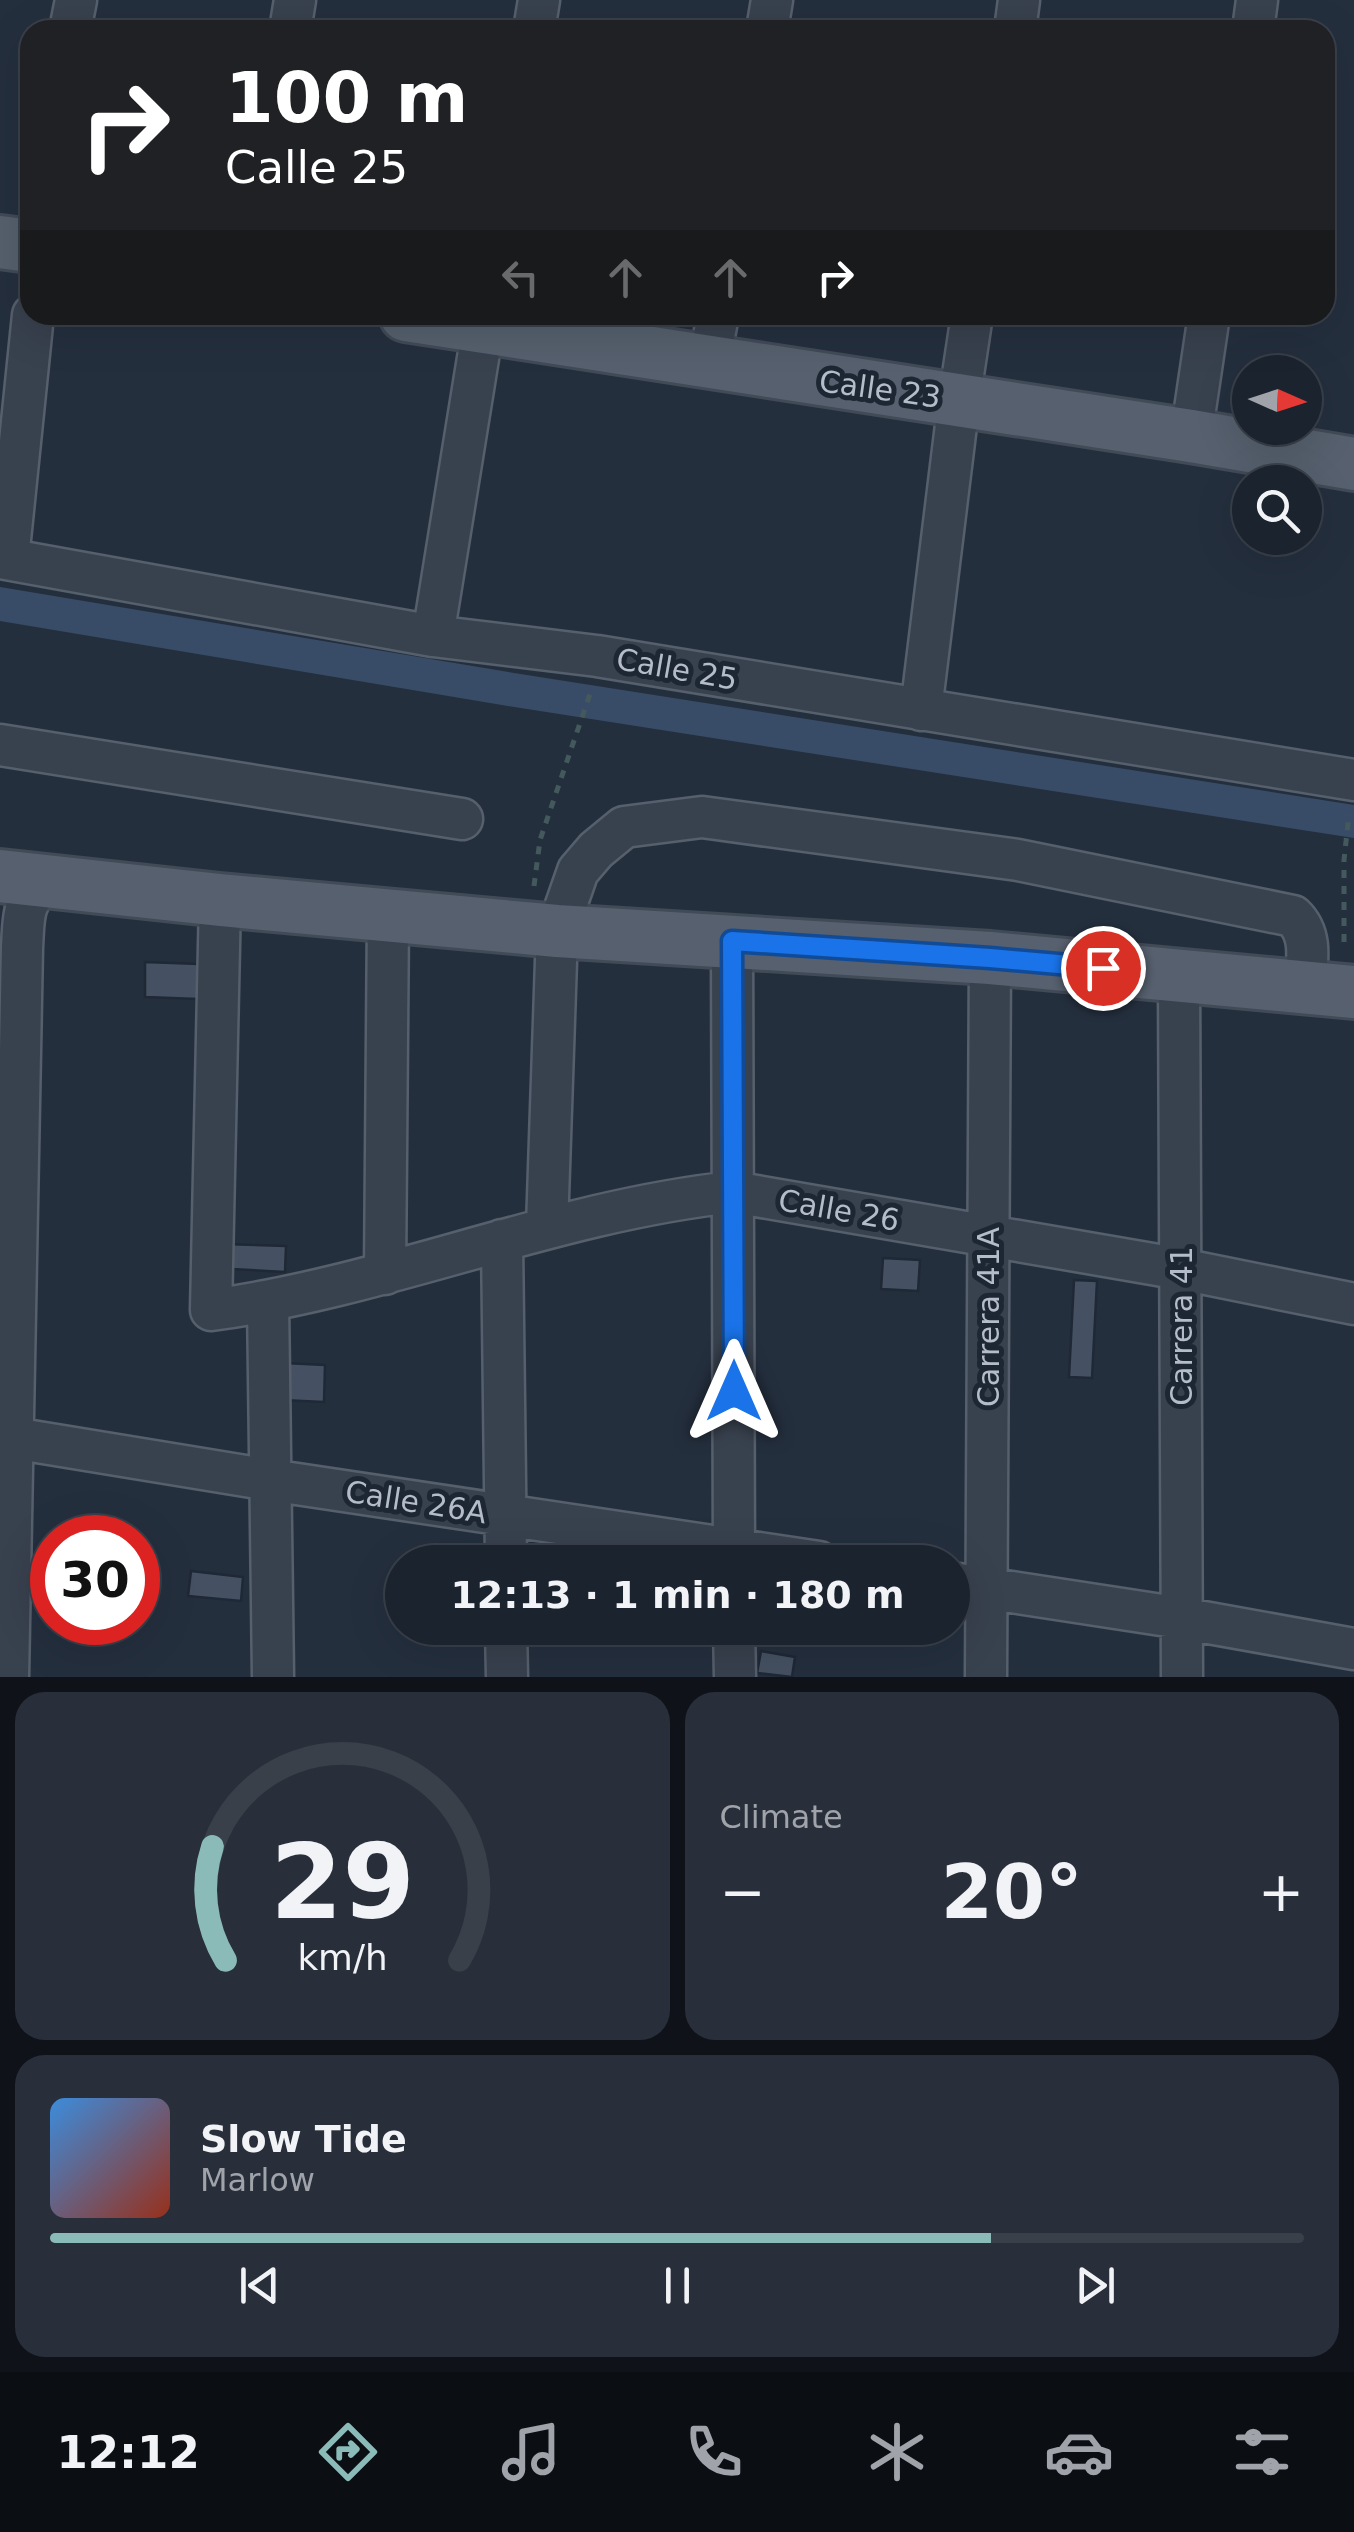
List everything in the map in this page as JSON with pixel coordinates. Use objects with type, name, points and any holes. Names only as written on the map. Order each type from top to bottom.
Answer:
[{"type":"main road","name":"Calle 23","points":[[525,325],[714,339],[959,401],[1354,464]]},
{"type":"main road","points":[[23,879],[556,932],[990,958],[1333,990]]},
{"type":"street","points":[[4,559],[32,325]]},
{"type":"street","points":[[433,636],[484,325]]},
{"type":"street","points":[[921,710],[970,325]]},
{"type":"street","points":[[1191,436],[1208,325]]},
{"type":"street","name":"Calle 25","points":[[4,559],[433,636],[597,656],[921,710],[1352,790]]},
{"type":"street","points":[[0,745],[462,819]]},
{"type":"street","points":[[548,1227],[556,932],[578,871],[624,827],[702,816],[1018,860],[1294,916],[1303,925],[1333,990]]},
{"type":"street","points":[[8,1677],[13,1438],[11,935],[28,900],[23,879]]},
{"type":"street","name":"Calle 26","points":[[220,900],[211,1310],[268,1302],[385,1274],[548,1227],[733,1192],[1180,1268],[1354,1304]]},
{"type":"street","points":[[385,1274],[388,915]]},
{"type":"street","points":[[732,941],[734,1545]]},
{"type":"street","name":"Carrera 41A","points":[[970,1567],[988,1236],[990,958]]},
{"type":"street","name":"Carrera 41","points":[[1179,976],[1182,1677]]},
{"type":"street","points":[[502,1240],[506,1545]]},
{"type":"street","points":[[268,1302],[273,1677]]},
{"type":"street","name":"Calle 26A","points":[[13,1438],[671,1545]]},
{"type":"street","points":[[970,1585],[1354,1649]]},
{"type":"street","name":"Carrera 41A","points":[[970,1590],[986,1677]]},
{"type":"street","points":[[506,1645],[507,1677]]},
{"type":"street","points":[[734,1645],[734,1677]]},
{"type":"path","points":[[540,840],[595,682]]},
{"type":"path","points":[[1333,990],[1344,924],[1344,860],[1352,790]]},
{"type":"water","points":[[0,587],[514,673],[1354,805],[1354,838],[508,706],[0,621]]},
{"type":"building","points":[[145,962],[199,964],[198,999],[145,997]]},
{"type":"building","points":[[223,1244],[286,1246],[285,1272],[232,1269],[221,1262]]},
{"type":"building","points":[[883,1258],[920,1260],[918,1291],[881,1289]]},
{"type":"building","points":[[1074,1280],[1097,1281],[1092,1378],[1069,1377]]},
{"type":"building","points":[[284,1363],[325,1365],[324,1402],[282,1400]]},
{"type":"building","points":[[191,1571],[243,1577],[241,1601],[188,1596]]},
{"type":"building","points":[[761,1651],[795,1657],[792,1677],[757,1673]]},
{"type":"route","points":[[734,1391],[732,941],[1103,968]]}]
